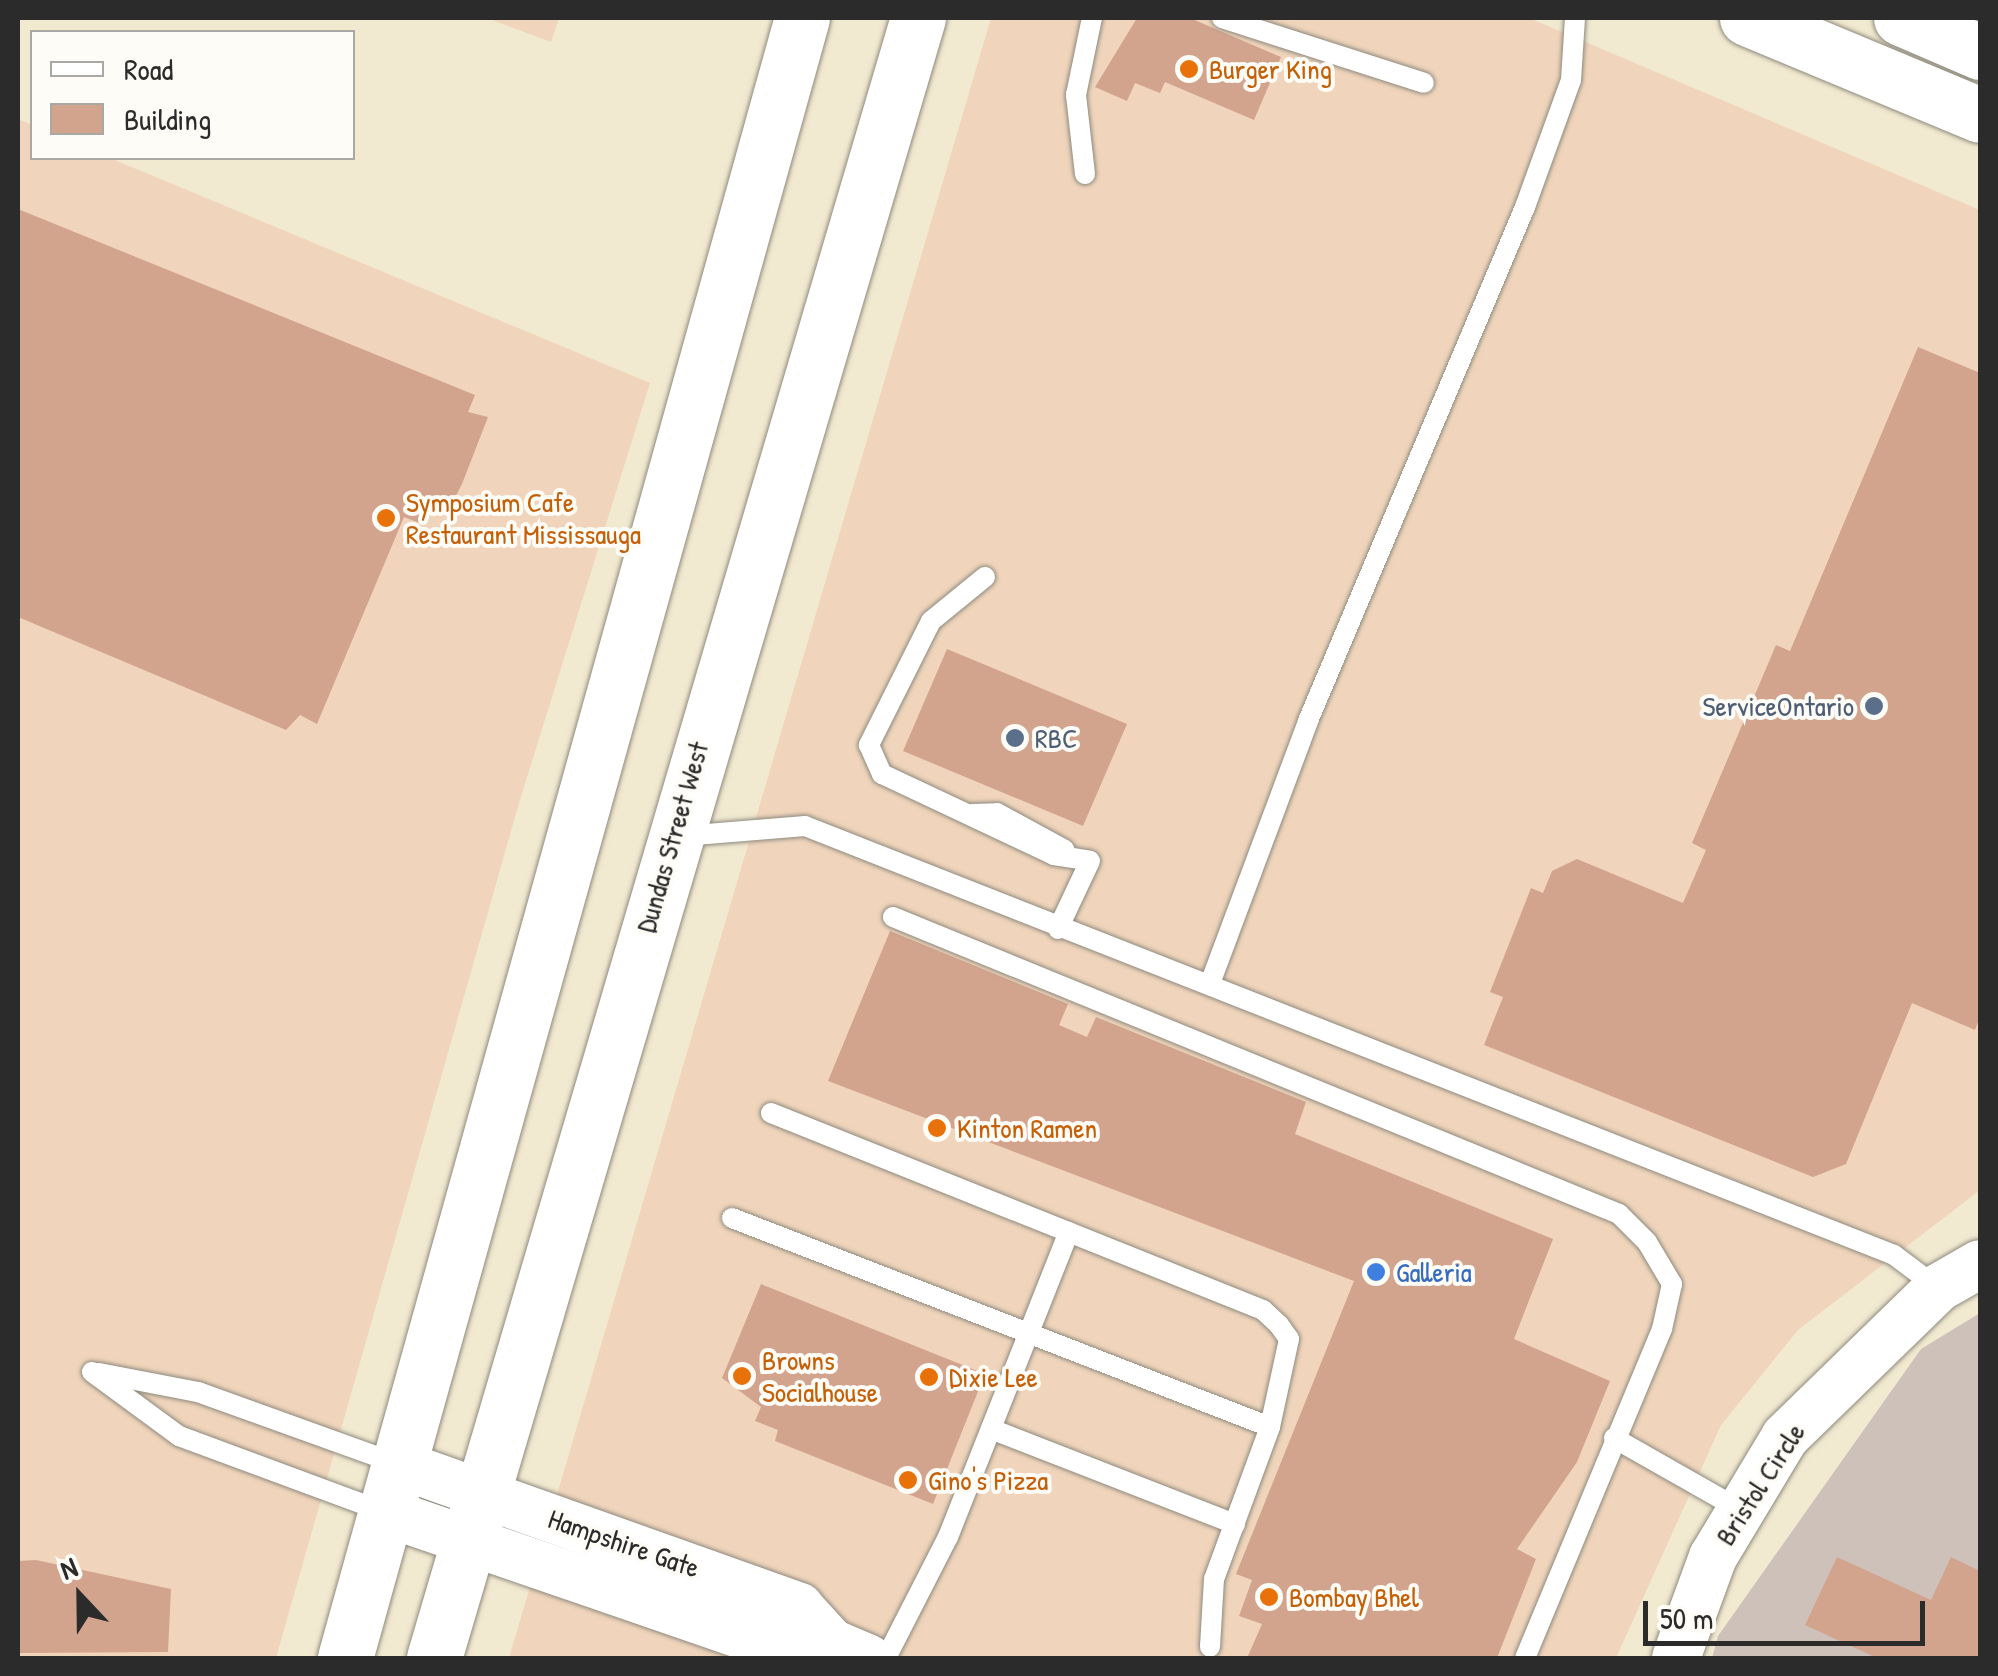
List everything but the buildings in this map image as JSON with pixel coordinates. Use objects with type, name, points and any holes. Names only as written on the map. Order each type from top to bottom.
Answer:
[{"type":"main road","points":[[345,1658],[802,18]]},
{"type":"main road","name":"Dundas Street West","points":[[434,1658],[670,838],[918,18]]},
{"type":"main road","points":[[1901,18],[1980,52]]},
{"type":"main road","points":[[1775,23],[1980,115]]},
{"type":"street","name":"Bristol Circle","points":[[1676,1658],[1713,1557],[1785,1437],[1938,1288],[1980,1264]]},
{"type":"street","name":"Hampshire Gate","points":[[394,1489],[475,1518],[786,1650],[850,1651]]},
{"type":"lane","points":[[1085,174],[1076,95],[1092,18]]},
{"type":"lane","points":[[1222,18],[1424,82]]},
{"type":"lane","points":[[1211,982],[1308,721],[1525,207],[1571,80],[1575,18]]},
{"type":"lane","points":[[985,577],[931,622],[870,745],[882,774],[966,814],[997,813],[1090,861],[1058,929]]},
{"type":"lane","points":[[670,838],[746,824],[806,826],[1058,929],[1211,982],[1894,1255],[1938,1288]]},
{"type":"lane","points":[[892,917],[1619,1214],[1672,1284],[1526,1658]]},
{"type":"lane","points":[[771,1112],[1263,1310],[1279,1325],[1289,1339],[1270,1427],[1214,1579],[1210,1647]]},
{"type":"lane","points":[[732,1218],[1270,1427]]},
{"type":"lane","points":[[886,1658],[991,1429],[1069,1232]]},
{"type":"lane","points":[[92,1372],[198,1392],[394,1489],[180,1436],[92,1372]]},
{"type":"lane","points":[[991,1429],[1236,1524]]},
{"type":"lane","points":[[1614,1438],[1741,1510]]},
{"type":"shaded area","points":[[487,18],[559,18],[551,42]]},
{"type":"shaded area","points":[[991,18],[1529,18],[1980,210],[1980,1190],[1798,1330],[1721,1425],[1616,1658],[509,1658]]},
{"type":"shaded area","points":[[18,119],[30,124],[30,160],[115,160],[650,383],[519,803],[276,1658],[18,1658]]},
{"type":"shaded area","points":[[1980,1313],[1980,1658],[1712,1658],[1718,1636],[1921,1349]]},
{"type":"place","name":"Burger King","points":[[1189,69]]},
{"type":"place","name":"Symposium Cafe Restaurant Mississauga","points":[[386,518]]},
{"type":"place","name":"ServiceOntario","points":[[1874,706]]},
{"type":"place","name":"RBC","points":[[1015,738]]},
{"type":"place","name":"Kinton Ramen","points":[[937,1128]]},
{"type":"place","name":"Galleria","points":[[1376,1272]]},
{"type":"place","name":"Browns Socialhouse","points":[[742,1376]]},
{"type":"place","name":"Dixie Lee","points":[[929,1377]]},
{"type":"place","name":"Gino's Pizza","points":[[908,1480]]},
{"type":"place","name":"Bombay Bhel","points":[[1269,1597]]}]
